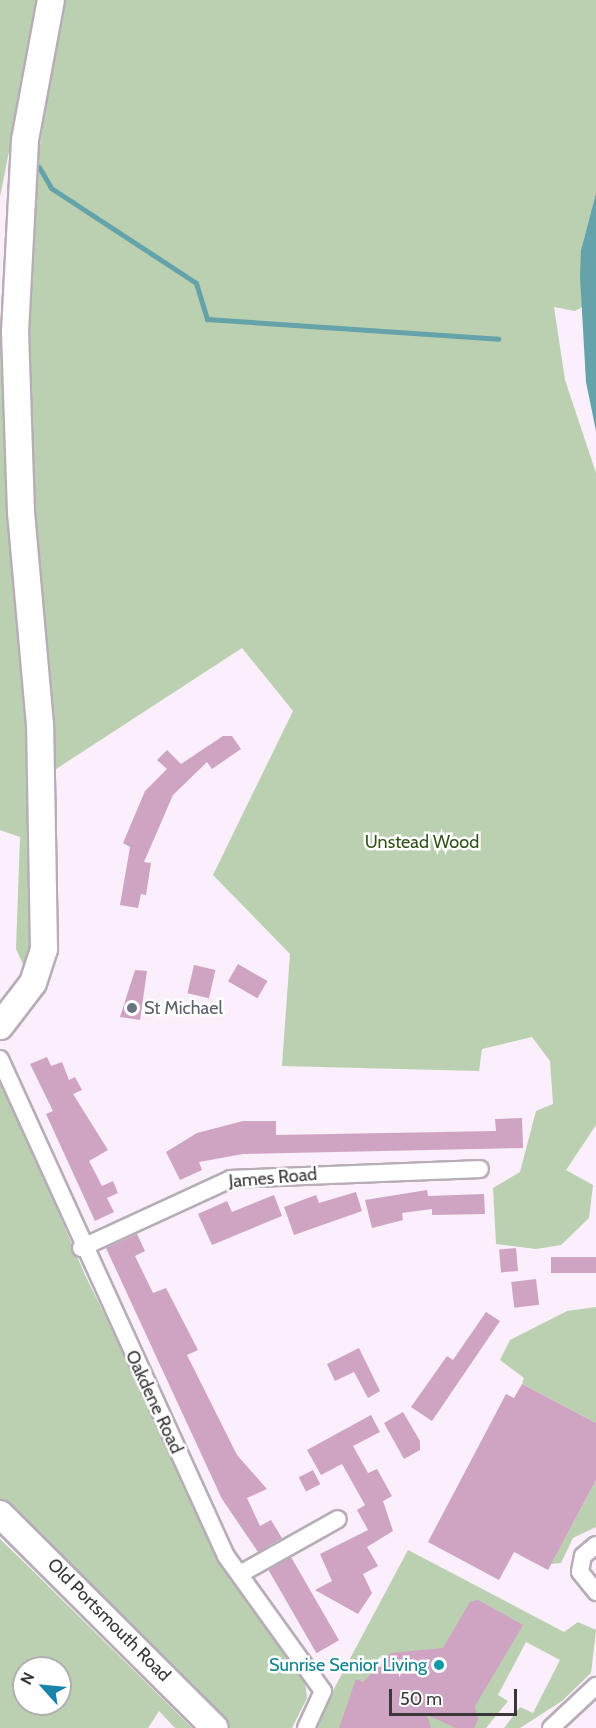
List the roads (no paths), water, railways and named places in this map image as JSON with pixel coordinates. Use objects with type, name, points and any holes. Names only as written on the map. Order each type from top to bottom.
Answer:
[{"type":"main road","points":[[0,1026],[33,983],[44,949],[40,725],[21,512],[15,332],[25,140],[51,0]]},
{"type":"main road","name":"Old Portsmouth Road","points":[[0,1514],[215,1728]]},
{"type":"street","name":"Oakdene Road","points":[[0,1059],[81,1248],[240,1574],[323,1691],[306,1728]]},
{"type":"street","name":"James Road","points":[[81,1248],[231,1179],[480,1169]]},
{"type":"street","points":[[240,1574],[338,1519]]},
{"type":"street","points":[[596,1545],[583,1556],[580,1572],[596,1592]]},
{"type":"street","points":[[551,1728],[596,1686]]},
{"type":"water","points":[[596,193],[596,431],[586,382],[580,276],[581,250]]},
{"type":"waterway","points":[[39,167],[51,188],[196,283],[207,319],[498,339]]},
{"type":"place","name":"St Michael","points":[[132,1008]]},
{"type":"place","name":"Sunrise Senior Living","points":[[439,1665]]},
{"type":"park label","name":"Unstead Wood","points":[[422,842]]}]
